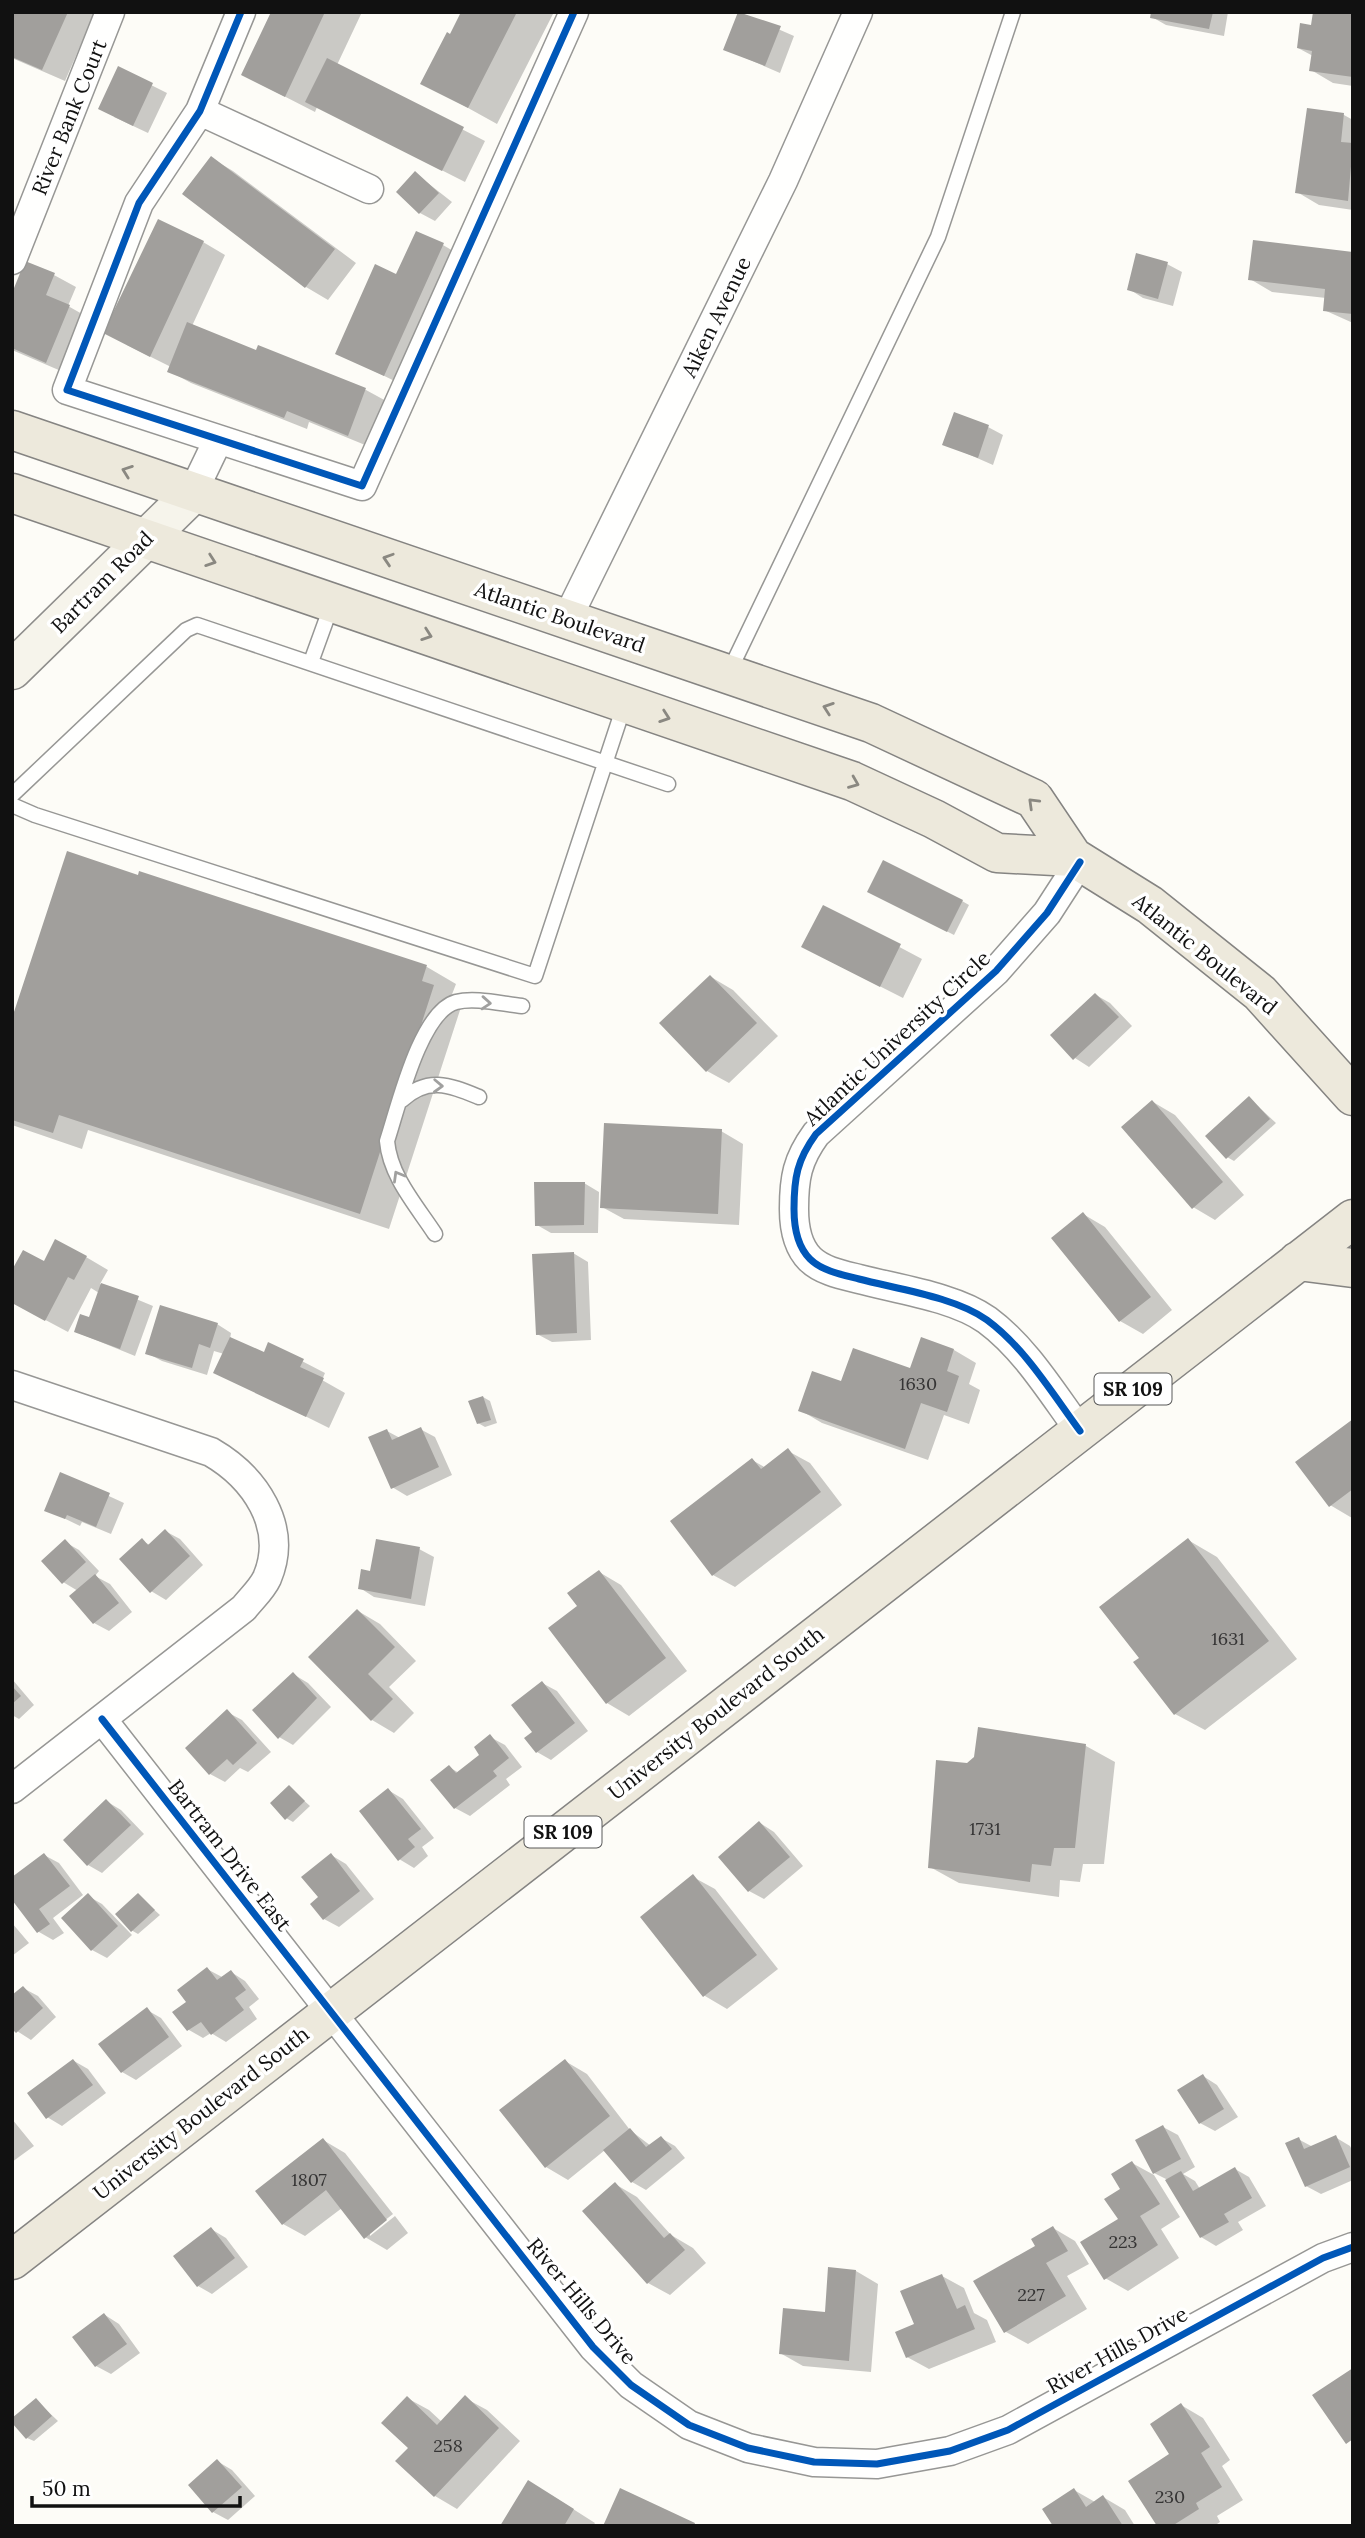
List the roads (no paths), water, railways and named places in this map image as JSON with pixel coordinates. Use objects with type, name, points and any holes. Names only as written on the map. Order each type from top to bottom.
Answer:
[{"type":"main road","name":"Atlantic Boulevard","points":[[12,430],[192,494],[871,723],[1034,799],[1077,860],[1150,905],[1260,993],[1337,1061],[1353,1096]]},
{"type":"main road","name":"Atlantic Boulevard","points":[[12,493],[852,781],[934,819],[997,853],[1077,860]]},
{"type":"main road","name":"University Boulevard South","points":[[12,2260],[1353,1219]]},
{"type":"main road","points":[[1298,1261],[1353,1268]]},
{"type":"street","name":"River Bank Court","points":[[12,261],[110,12]]},
{"type":"street","points":[[241,12],[200,111],[139,203],[66,390],[362,486],[574,12]]},
{"type":"street","name":"Aiken Avenue","points":[[567,619],[783,181],[858,12]]},
{"type":"street","points":[[200,111],[369,189]]},
{"type":"street","points":[[192,494],[218,440]]},
{"type":"street","name":"Bartram Road","points":[[12,670],[192,494]]},
{"type":"street","name":"Atlantic University Circle","points":[[1077,860],[1047,913],[996,971],[816,1134],[802,1154],[794,1175],[794,1223],[798,1240],[810,1259],[832,1272],[960,1306],[986,1319],[1030,1362],[1080,1430]]},
{"type":"street","points":[[12,1385],[211,1452],[236,1467],[253,1486],[271,1525],[275,1554],[266,1581],[243,1608],[12,1789]]},
{"type":"street","name":"Bartram Drive East","points":[[102,1718],[329,2013]]},
{"type":"street","name":"River Hills Drive","points":[[329,2013],[593,2347],[631,2385],[688,2425],[748,2448],[814,2462],[877,2464],[950,2451],[1008,2430],[1323,2258],[1353,2246]]},
{"type":"lane","points":[[728,674],[938,237],[1013,12]]},
{"type":"lane","points":[[312,662],[332,602]]},
{"type":"lane","points":[[12,795],[186,630],[197,625],[668,784]]},
{"type":"lane","points":[[12,805],[35,815],[535,976],[625,703]]},
{"type":"lane","points":[[435,1234],[388,1159],[387,1141],[425,1032],[438,1013],[456,1002],[522,1006]]},
{"type":"lane","points":[[401,1101],[415,1088],[432,1084],[454,1087],[479,1097]]}]
